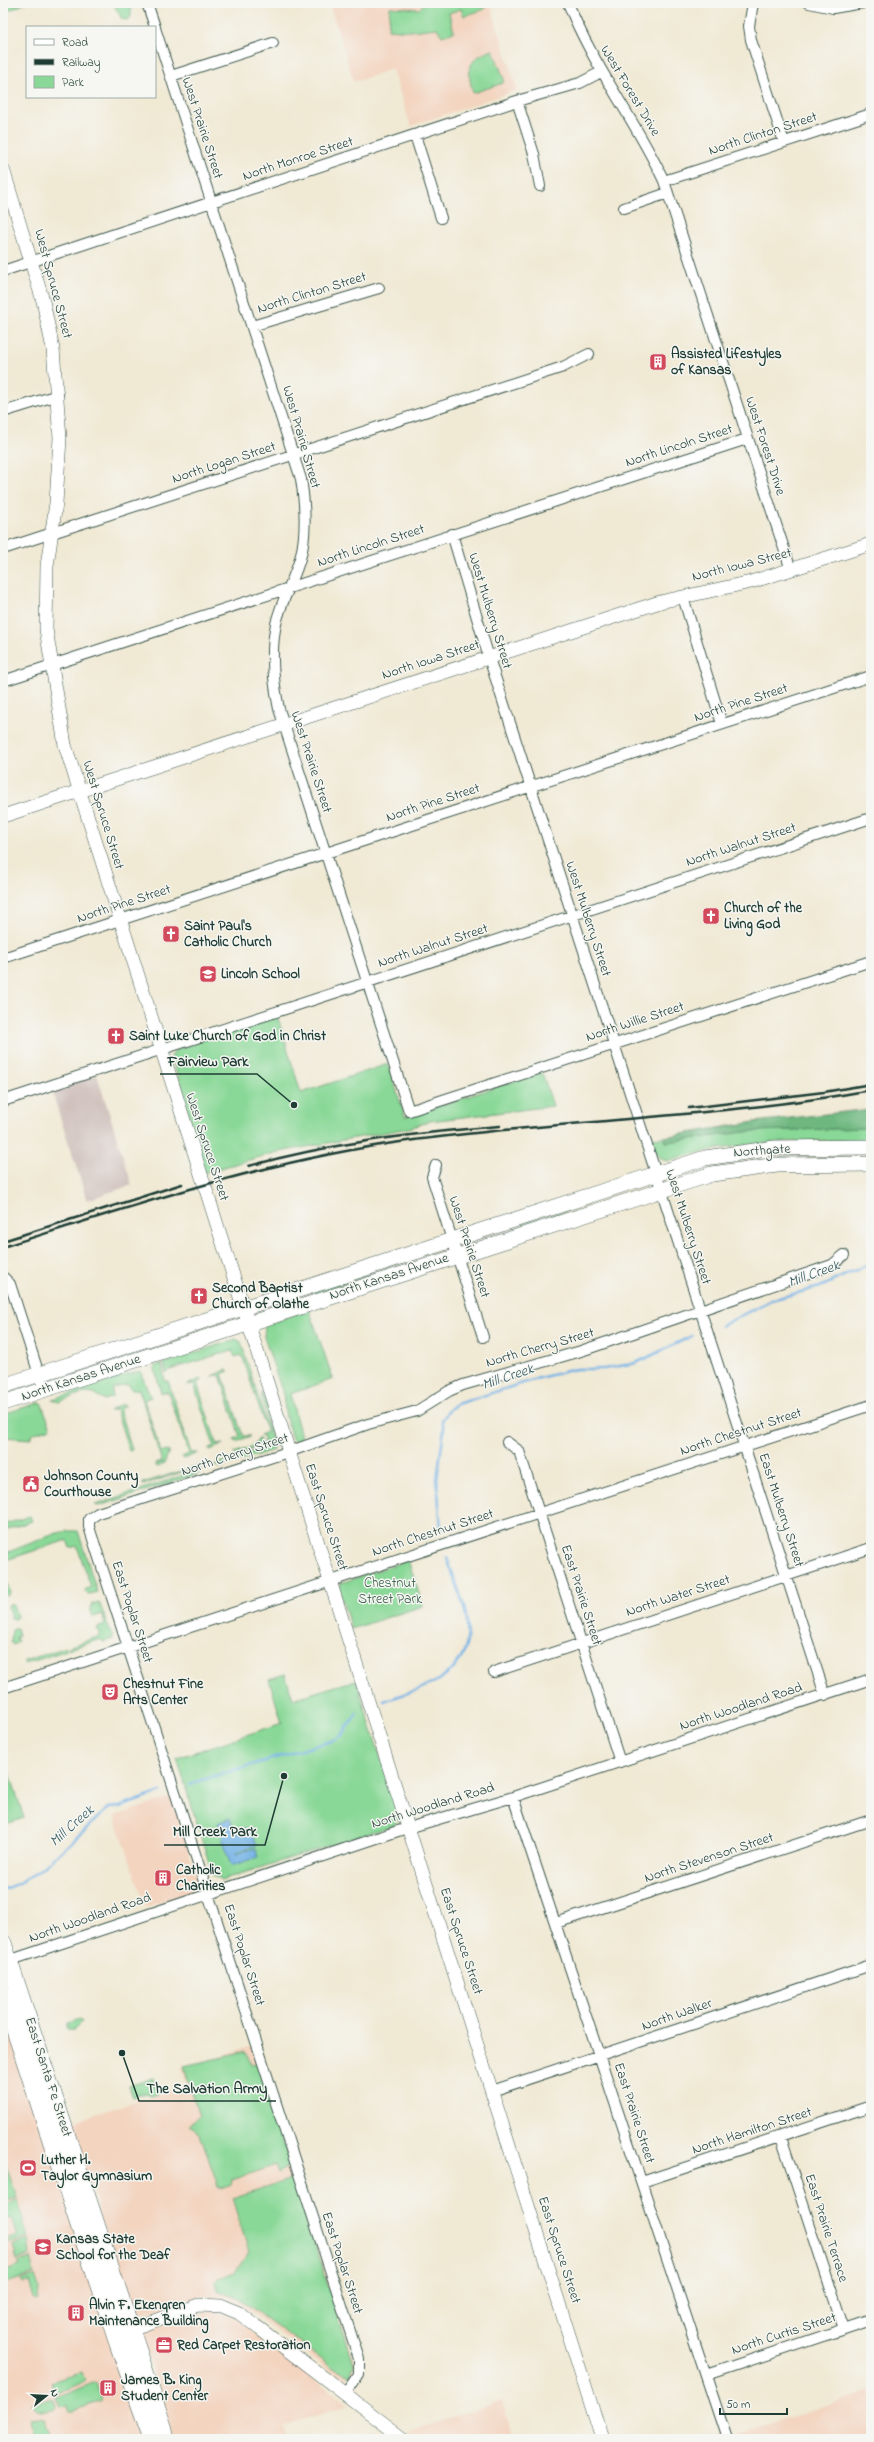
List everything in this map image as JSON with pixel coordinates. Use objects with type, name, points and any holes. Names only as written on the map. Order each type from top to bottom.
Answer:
[{"type":"main road","name":"Northgate","points":[[656,1173],[705,1158],[733,1152],[774,1148],[871,1147]]},
{"type":"main road","name":"Northgate","points":[[661,1188],[740,1168],[777,1165],[871,1164]]},
{"type":"main road","name":"North Kansas Avenue","points":[[3,1386],[656,1173]]},
{"type":"main road","name":"North Kansas Avenue","points":[[3,1403],[661,1188]]},
{"type":"main road","name":"East Santa Fe Street","points":[[3,1943],[6,1961],[40,2053],[123,2332],[152,2439]]},
{"type":"main road","name":"East Santa Fe Street","points":[[3,1994],[24,2058],[123,2332],[164,2429],[165,2439]]},
{"type":"main road","points":[[24,2058],[40,2053]]},
{"type":"street","name":"West Prairie Street","points":[[147,3],[155,26]]},
{"type":"street","name":"West Forest Drive","points":[[568,3],[577,25],[602,72],[636,125],[664,181],[791,570]]},
{"type":"street","points":[[753,3],[749,26],[751,40],[784,142]]},
{"type":"street","points":[[809,3],[833,8],[863,3]]},
{"type":"street","name":"West Prairie Street","points":[[156,30],[301,479],[305,506],[301,555],[276,625],[272,664],[274,687],[284,724],[409,1111]]},
{"type":"street","points":[[171,76],[273,43]]},
{"type":"street","name":"North Monroe Street","points":[[3,271],[517,101],[580,83],[602,72]]},
{"type":"street","points":[[517,101],[534,154],[540,186]]},
{"type":"street","name":"North Clinton Street","points":[[664,181],[871,114]]},
{"type":"street","points":[[415,135],[441,218]]},
{"type":"street","name":"West Spruce Street","points":[[3,169],[32,261],[54,349],[60,438],[58,479],[51,534],[46,594],[46,629],[60,725],[78,791],[288,1452]]},
{"type":"street","points":[[624,208],[668,193]]},
{"type":"street","name":"North Clinton Street","points":[[252,326],[379,288]]},
{"type":"street","name":"North Logan Street","points":[[3,549],[563,367],[589,354]]},
{"type":"street","points":[[3,412],[58,395]]},
{"type":"street","name":"North Lincoln Street","points":[[3,681],[748,439]]},
{"type":"street","name":"West Mulberry Street","points":[[452,534],[489,658],[530,786],[701,1311]]},
{"type":"street","name":"North Iowa Street","points":[[3,816],[660,602],[751,582],[871,544]]},
{"type":"street","points":[[683,597],[722,724]]},
{"type":"street","name":"North Pine Street","points":[[3,958],[871,676]]},
{"type":"street","name":"North Walnut Street","points":[[3,1101],[871,818]]},
{"type":"street","name":"North Willie Street","points":[[409,1111],[871,961]]},
{"type":"street","name":"West Prairie Street","points":[[436,1165],[432,1177],[484,1337]]},
{"type":"street","name":"North Cherry Street","points":[[88,1522],[91,1516],[98,1513],[288,1452],[368,1424],[418,1411],[449,1390],[463,1385],[581,1351],[832,1265],[844,1255]]},
{"type":"street","points":[[3,1278],[10,1284],[44,1390]]},
{"type":"street","name":"East Mulberry Street","points":[[701,1311],[825,1695]]},
{"type":"street","name":"North Chestnut Street","points":[[3,1688],[871,1405]]},
{"type":"street","name":"East Prairie Street","points":[[507,1442],[519,1451],[620,1762]]},
{"type":"street","name":"East Spruce Street","points":[[288,1452],[602,2439]]},
{"type":"street","name":"East Poplar Street","points":[[88,1522],[359,2359],[359,2374],[345,2394]]},
{"type":"street","name":"North Water Street","points":[[494,1672],[871,1548]]},
{"type":"street","name":"North Woodland Road","points":[[6,1961],[408,1828],[513,1797],[871,1679]]},
{"type":"street","name":"East Prairie Street","points":[[513,1797],[727,2439]]},
{"type":"street","name":"North Stevenson Street","points":[[556,1923],[871,1820]]},
{"type":"street","name":"North Walker","points":[[492,2091],[871,1965]]},
{"type":"street","name":"North Hamilton Street","points":[[642,2182],[871,2106]]},
{"type":"street","name":"East Prairie Terrace","points":[[781,2137],[844,2329]]},
{"type":"street","points":[[123,2332],[198,2305],[222,2306],[239,2313],[404,2439]]},
{"type":"street","name":"North Curtis Street","points":[[706,2375],[871,2320]]},
{"type":"shaded area","points":[[329,3],[490,3],[517,90],[411,126],[392,69],[354,82]]},
{"type":"shaded area","points":[[97,1075],[132,1185],[87,1200],[51,1089]]},
{"type":"shaded area","points":[[172,1797],[199,1885],[197,1890],[191,1893],[146,1907],[115,1816]]},
{"type":"shaded area","name":"Kansas State School for the Deaf","points":[[3,2008],[146,2439],[3,2439]]},
{"type":"shaded area","points":[[253,2046],[355,2363],[354,2372],[345,2378],[336,2376],[238,2302],[229,2298],[202,2296],[146,2313],[138,2313],[132,2309],[69,2123],[187,2084],[182,2069]]},
{"type":"shaded area","points":[[209,2311],[221,2312],[235,2318],[349,2405],[283,2426],[287,2439],[172,2439],[143,2339],[145,2333],[151,2329]]},
{"type":"shaded area","points":[[871,2391],[871,2439],[734,2439],[733,2436]]},
{"type":"shaded area","points":[[502,2401],[513,2439],[420,2439],[409,2431]]},
{"type":"green space","points":[[3,3],[26,3],[3,13]]},
{"type":"green space","points":[[113,3],[131,3],[131,17],[127,20],[122,19]]},
{"type":"green space","points":[[425,3],[483,3],[485,9],[464,16],[461,9],[449,13],[454,32],[442,36],[437,28],[411,31],[388,29],[390,7],[419,9]]},
{"type":"green space","points":[[493,50],[504,79],[503,83],[473,93],[470,77],[471,66],[478,57]]},
{"type":"green space","points":[[277,1015],[301,1093],[388,1064],[405,1117],[542,1072],[553,1106],[430,1121],[409,1128],[274,1153],[203,1173],[182,1088],[171,1057],[175,1050]]},
{"type":"green space","points":[[871,1109],[871,1128],[752,1131],[666,1142],[664,1137],[754,1122]]},
{"type":"green space","points":[[871,1128],[871,1140],[744,1145],[693,1154],[667,1161],[660,1158],[658,1155],[652,1138],[664,1137],[666,1142],[752,1131]]},
{"type":"green space","points":[[588,1203],[524,1226],[523,1223]]},
{"type":"green space","points":[[392,1267],[313,1295],[312,1291]]},
{"type":"green space","points":[[309,1309],[333,1379],[290,1394],[302,1441],[296,1442],[292,1439],[286,1418],[283,1394],[264,1337],[265,1325]]},
{"type":"green space","points":[[175,1337],[162,1344],[112,1361],[111,1357]]},
{"type":"green space","points":[[236,1339],[241,1342],[271,1438],[272,1443],[263,1446],[264,1436],[260,1435],[267,1432],[242,1355],[235,1357],[232,1350],[170,1370],[166,1373],[164,1363]]},
{"type":"green space","points":[[162,1364],[165,1381],[168,1381],[191,1453],[198,1453],[184,1459],[182,1457],[189,1454],[168,1392],[161,1393],[154,1366]]},
{"type":"green space","points":[[226,1370],[229,1371],[222,1374],[243,1436],[250,1436],[236,1442],[234,1439],[240,1437],[220,1375],[212,1376]]},
{"type":"green space","points":[[140,1371],[151,1397],[144,1400],[161,1452],[169,1451],[165,1462],[159,1467],[156,1466],[156,1464],[162,1462],[139,1389],[132,1390],[128,1384],[112,1389],[113,1397],[105,1400],[93,1394],[87,1393],[59,1402],[53,1399]]},
{"type":"green space","points":[[200,1379],[203,1380],[197,1383],[217,1445],[224,1444],[210,1450],[209,1448],[214,1446],[194,1384],[187,1385]]},
{"type":"green space","points":[[260,1392],[262,1392],[280,1440],[274,1442]]},
{"type":"green space","points":[[41,1402],[51,1428],[32,1434],[31,1439],[3,1437],[3,1414]]},
{"type":"green space","points":[[122,1404],[125,1406],[119,1409],[132,1450],[129,1451],[116,1410],[109,1411]]},
{"type":"green space","points":[[259,1438],[261,1446],[235,1455],[234,1453],[254,1446]]},
{"type":"green space","points":[[273,1445],[273,1450],[220,1467],[214,1465]]},
{"type":"green space","points":[[200,1466],[143,1485],[143,1483]]},
{"type":"green space","points":[[202,1469],[198,1474],[99,1506],[95,1505]]},
{"type":"green space","points":[[30,1516],[32,1521],[3,1531],[3,1525]]},
{"type":"green space","points":[[78,1531],[97,1592],[89,1594],[85,1592],[86,1589],[91,1587],[77,1546],[70,1548],[67,1540],[3,1561],[3,1554],[57,1533]]},
{"type":"green space","name":"Chestnut Street Park","points":[[408,1560],[423,1606],[351,1629],[339,1590],[341,1583]]},
{"type":"green space","points":[[3,1580],[6,1580],[10,1593],[7,1596],[3,1592]]},
{"type":"green space","points":[[99,1602],[113,1639],[103,1642],[101,1639],[69,1649],[68,1647],[100,1636],[97,1628],[105,1625],[102,1614],[93,1617],[90,1608],[92,1604]]},
{"type":"green space","points":[[9,1604],[13,1604],[17,1617],[15,1619],[11,1618],[8,1607]]},
{"type":"green space","points":[[17,1628],[19,1636],[16,1637],[18,1642],[13,1645],[11,1643],[12,1630]]},
{"type":"green space","points":[[66,1647],[67,1650],[25,1664],[24,1661]]},
{"type":"green space","points":[[285,1674],[293,1699],[356,1680],[399,1816],[395,1825],[221,1880],[213,1876],[177,1758],[282,1723],[269,1679]]},
{"type":"green space","points":[[3,1751],[24,1818],[3,1825]]},
{"type":"green space","points":[[80,2019],[82,2022],[74,2030],[67,2030],[67,2023]]},
{"type":"green space","points":[[246,2052],[251,2064],[258,2063],[289,2161],[288,2167],[279,2173],[276,2165],[232,2180],[231,2185],[221,2189],[218,2187],[200,2133],[189,2126],[199,2116],[184,2066]]},
{"type":"green space","points":[[153,2078],[158,2093],[151,2095],[146,2093],[133,2097],[129,2086]]},
{"type":"green space","points":[[3,2157],[17,2198],[7,2201],[3,2188]]},
{"type":"green space","points":[[288,2180],[294,2181],[298,2192],[354,2364],[350,2376],[335,2369],[236,2296],[219,2291],[216,2282],[218,2278],[235,2272],[249,2252],[232,2198]]},
{"type":"green space","points":[[18,2201],[28,2238],[10,2243],[8,2239],[18,2236],[12,2218],[5,2220],[3,2206]]},
{"type":"green space","points":[[28,2240],[30,2255],[17,2260],[13,2245]]},
{"type":"green space","points":[[30,2258],[34,2274],[3,2284],[3,2272],[20,2266],[18,2262]]},
{"type":"green space","points":[[35,2276],[39,2288],[38,2300],[35,2301],[29,2282],[23,2283],[21,2280]]},
{"type":"green space","points":[[82,2372],[85,2381],[55,2394],[51,2382]]},
{"type":"green space","points":[[96,2382],[102,2401],[69,2412],[67,2405],[60,2407],[56,2397]]},
{"type":"green space","points":[[53,2398],[57,2409],[50,2411],[39,2411],[31,2405]]},
{"type":"green space","points":[[29,2418],[44,2418],[52,2439],[35,2436]]},
{"type":"water","points":[[230,1818],[235,1834],[241,1832],[244,1828],[247,1830],[251,1828],[257,1845],[236,1852],[236,1854],[255,1848],[258,1857],[231,1866],[218,1823]]},
{"type":"waterway","name":"Mill Creek","points":[[721,1326],[771,1300],[820,1287],[871,1263]]},
{"type":"waterway","name":"Mill Creek","points":[[441,1530],[437,1479],[444,1429],[442,1420],[450,1409],[457,1404],[539,1378],[576,1369],[604,1369],[636,1363],[692,1336]]},
{"type":"waterway","name":"Mill Creek","points":[[384,1701],[415,1691],[433,1683],[451,1671],[461,1657],[467,1642],[465,1610],[447,1558]]},
{"type":"waterway","name":"Mill Creek","points":[[189,1784],[331,1741],[341,1736],[357,1713]]},
{"type":"waterway","name":"Mill Creek","points":[[3,1889],[16,1885],[43,1867],[109,1808],[120,1807],[161,1792]]},
{"type":"railway","points":[[689,1108],[824,1092],[871,1084]]},
{"type":"railway","points":[[3,1247],[203,1185],[355,1149],[465,1134],[755,1107],[871,1090]]},
{"type":"railway","points":[[249,1166],[311,1151],[373,1140],[500,1126]]},
{"type":"railway","points":[[3,1241],[182,1184]]},
{"type":"place","name":"Assisted Lifestyles of Kansas","points":[[658,362]]},
{"type":"place","name":"Church of the Living God","points":[[711,916]]},
{"type":"place","name":"Saint Paul's Catholic Church","points":[[171,934]]},
{"type":"place","name":"Lincoln School","points":[[208,974]]},
{"type":"place","name":"Saint Luke Church of God in Christ","points":[[116,1036]]},
{"type":"place","name":"Fairview Park","points":[[294,1105]]},
{"type":"place","name":"Second Baptist Church of Olathe","points":[[199,1296]]},
{"type":"place","name":"Johnson County Courthouse","points":[[31,1484]]},
{"type":"place","name":"Chestnut Fine Arts Center","points":[[110,1692]]},
{"type":"place","name":"Mill Creek Park","points":[[284,1776]]},
{"type":"place","name":"Catholic Charities","points":[[163,1878]]},
{"type":"place","name":"The Salvation Army","points":[[122,2053]]},
{"type":"place","name":"Luther H. Taylor Gymnasium","points":[[28,2168]]},
{"type":"place","name":"Kansas State School for the Deaf","points":[[43,2247]]},
{"type":"place","name":"Alvin F. Ekengren Maintenance Building","points":[[76,2313]]},
{"type":"place","name":"Red Carpet Restoration","points":[[164,2345]]},
{"type":"place","name":"James B. King Student Center","points":[[108,2388]]}]
